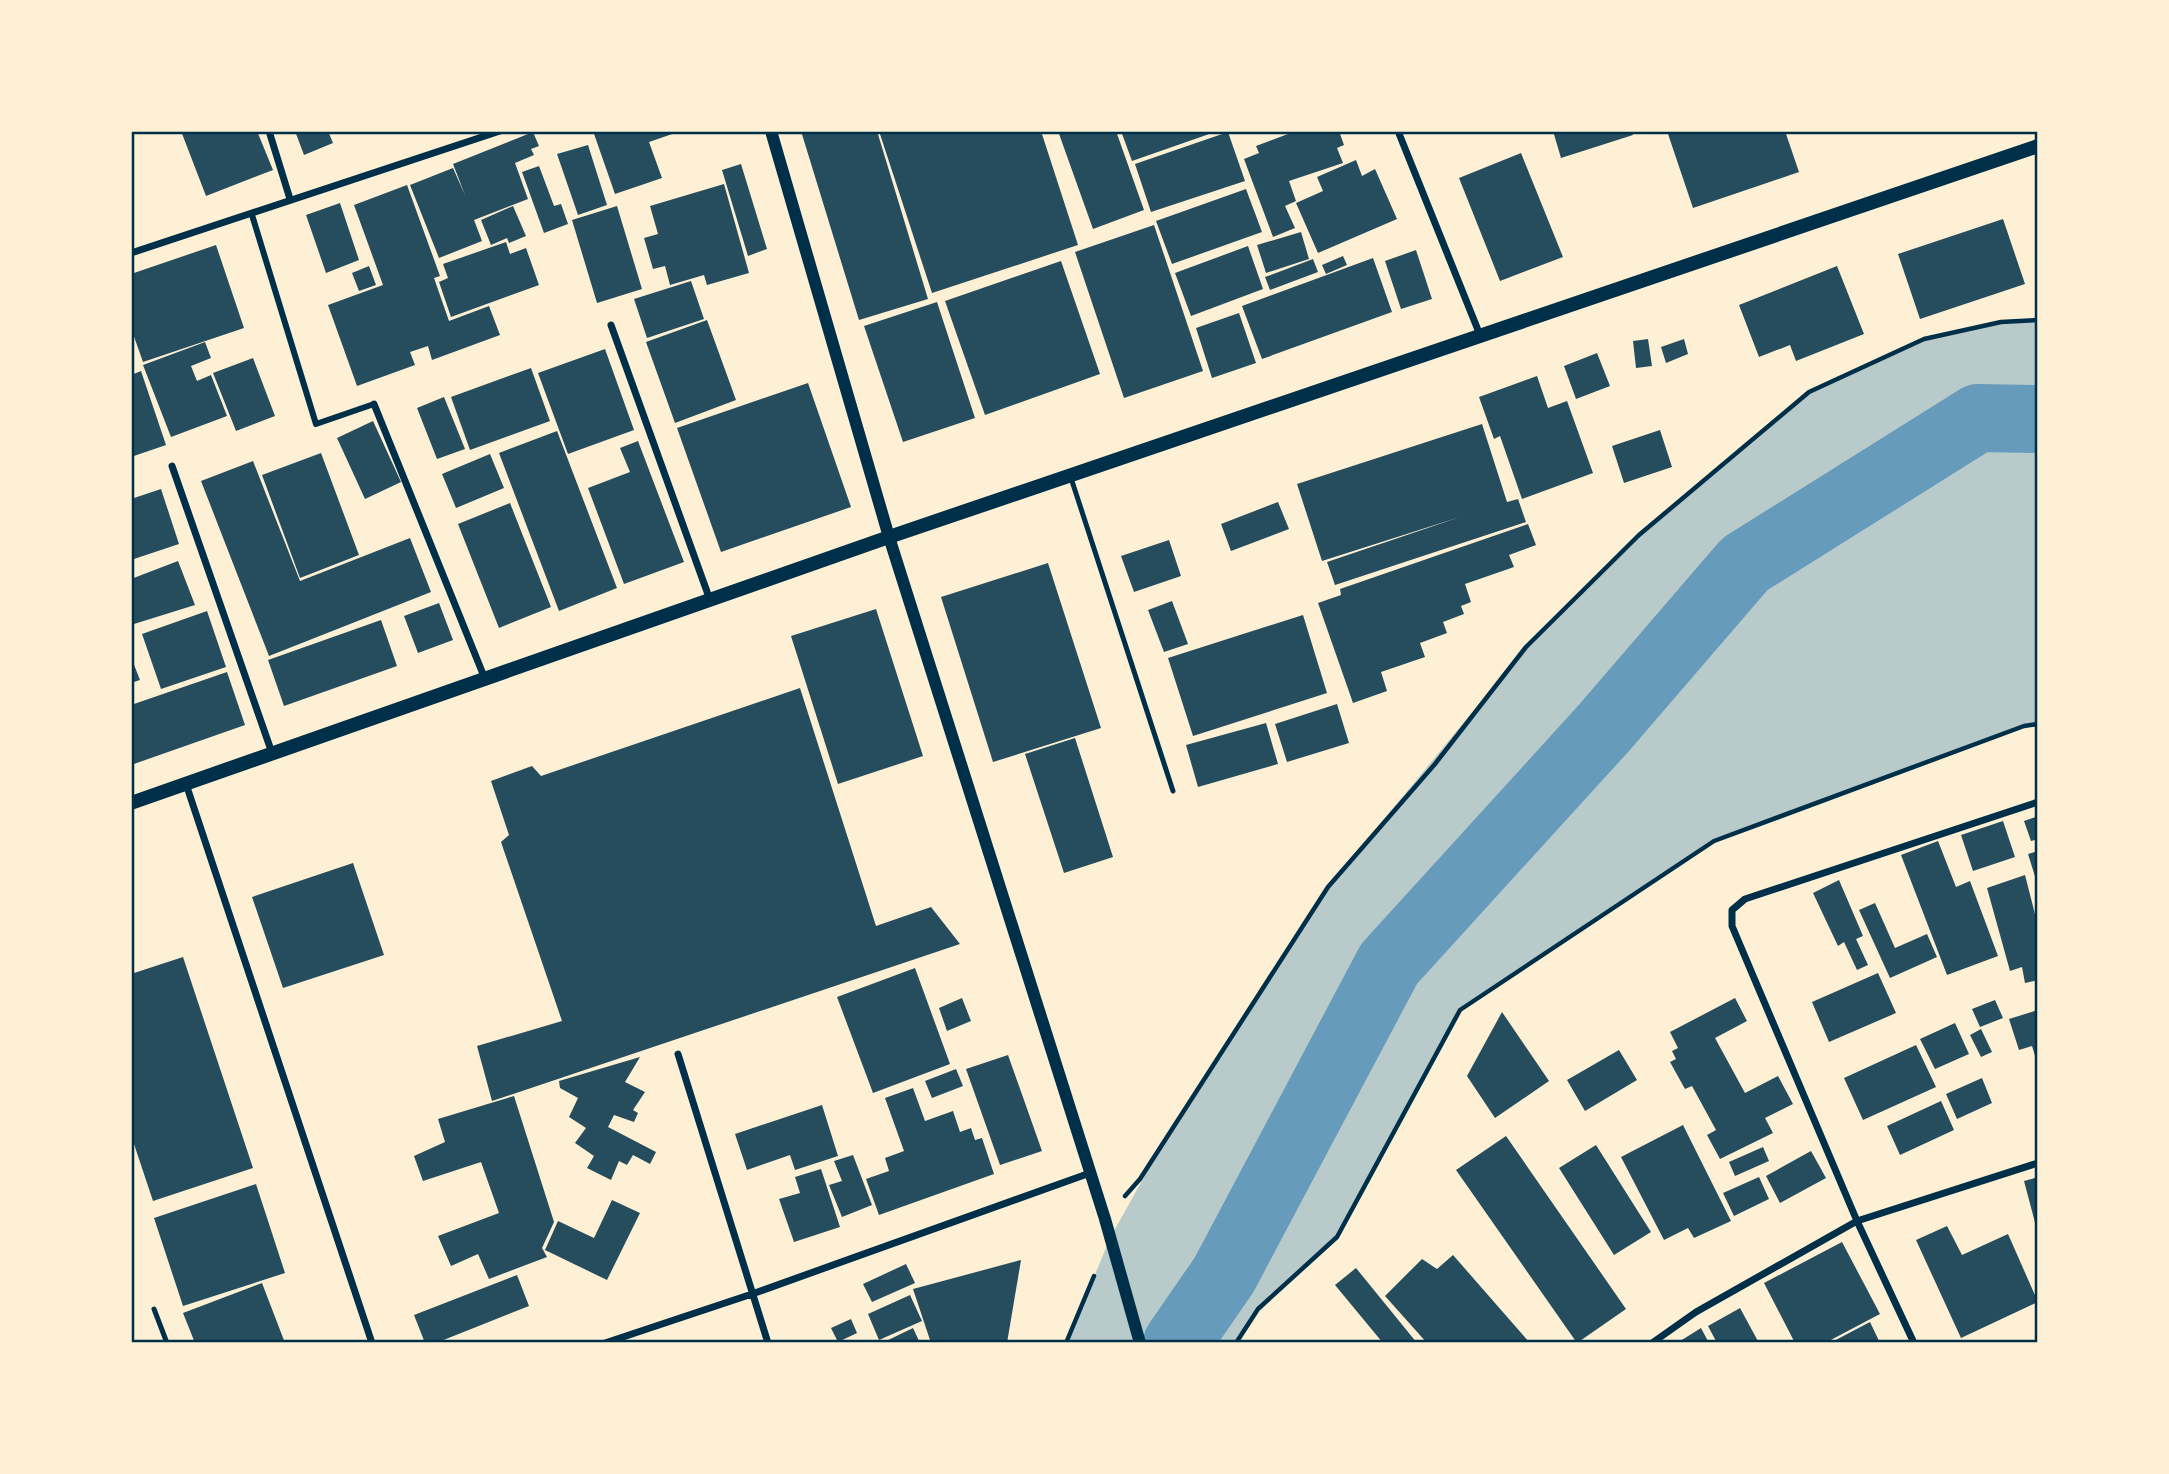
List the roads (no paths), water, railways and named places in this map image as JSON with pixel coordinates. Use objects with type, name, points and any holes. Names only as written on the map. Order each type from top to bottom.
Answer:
[{"type":"main road","points":[[131,803],[889,537],[2038,146]]},
{"type":"street","points":[[269,131],[290,199]]},
{"type":"street","points":[[131,253],[500,131]]},
{"type":"street","points":[[771,131],[889,537],[1105,1219],[1140,1343]]},
{"type":"street","points":[[1398,131],[1481,336]]},
{"type":"street","points":[[252,215],[316,424],[374,404],[485,679]]},
{"type":"street","points":[[611,324],[710,600]]},
{"type":"street","points":[[172,466],[273,754]]},
{"type":"street","points":[[186,784],[372,1343]]},
{"type":"street","points":[[1914,1343],[1857,1221],[1732,926],[1732,910],[1745,899],[2038,802]]},
{"type":"street","points":[[678,1054],[768,1343]]},
{"type":"street","points":[[1652,1343],[1696,1312],[1857,1221],[2038,1163]]},
{"type":"street","points":[[605,1343],[752,1294],[1090,1173]]},
{"type":"lane","points":[[1070,475],[1173,791]]},
{"type":"lane","points":[[154,1309],[167,1343]]},
{"type":"waterway","points":[[1177,1343],[1224,1275],[1389,964],[1603,729],[1745,564],[1978,418],[2038,419]]}]
